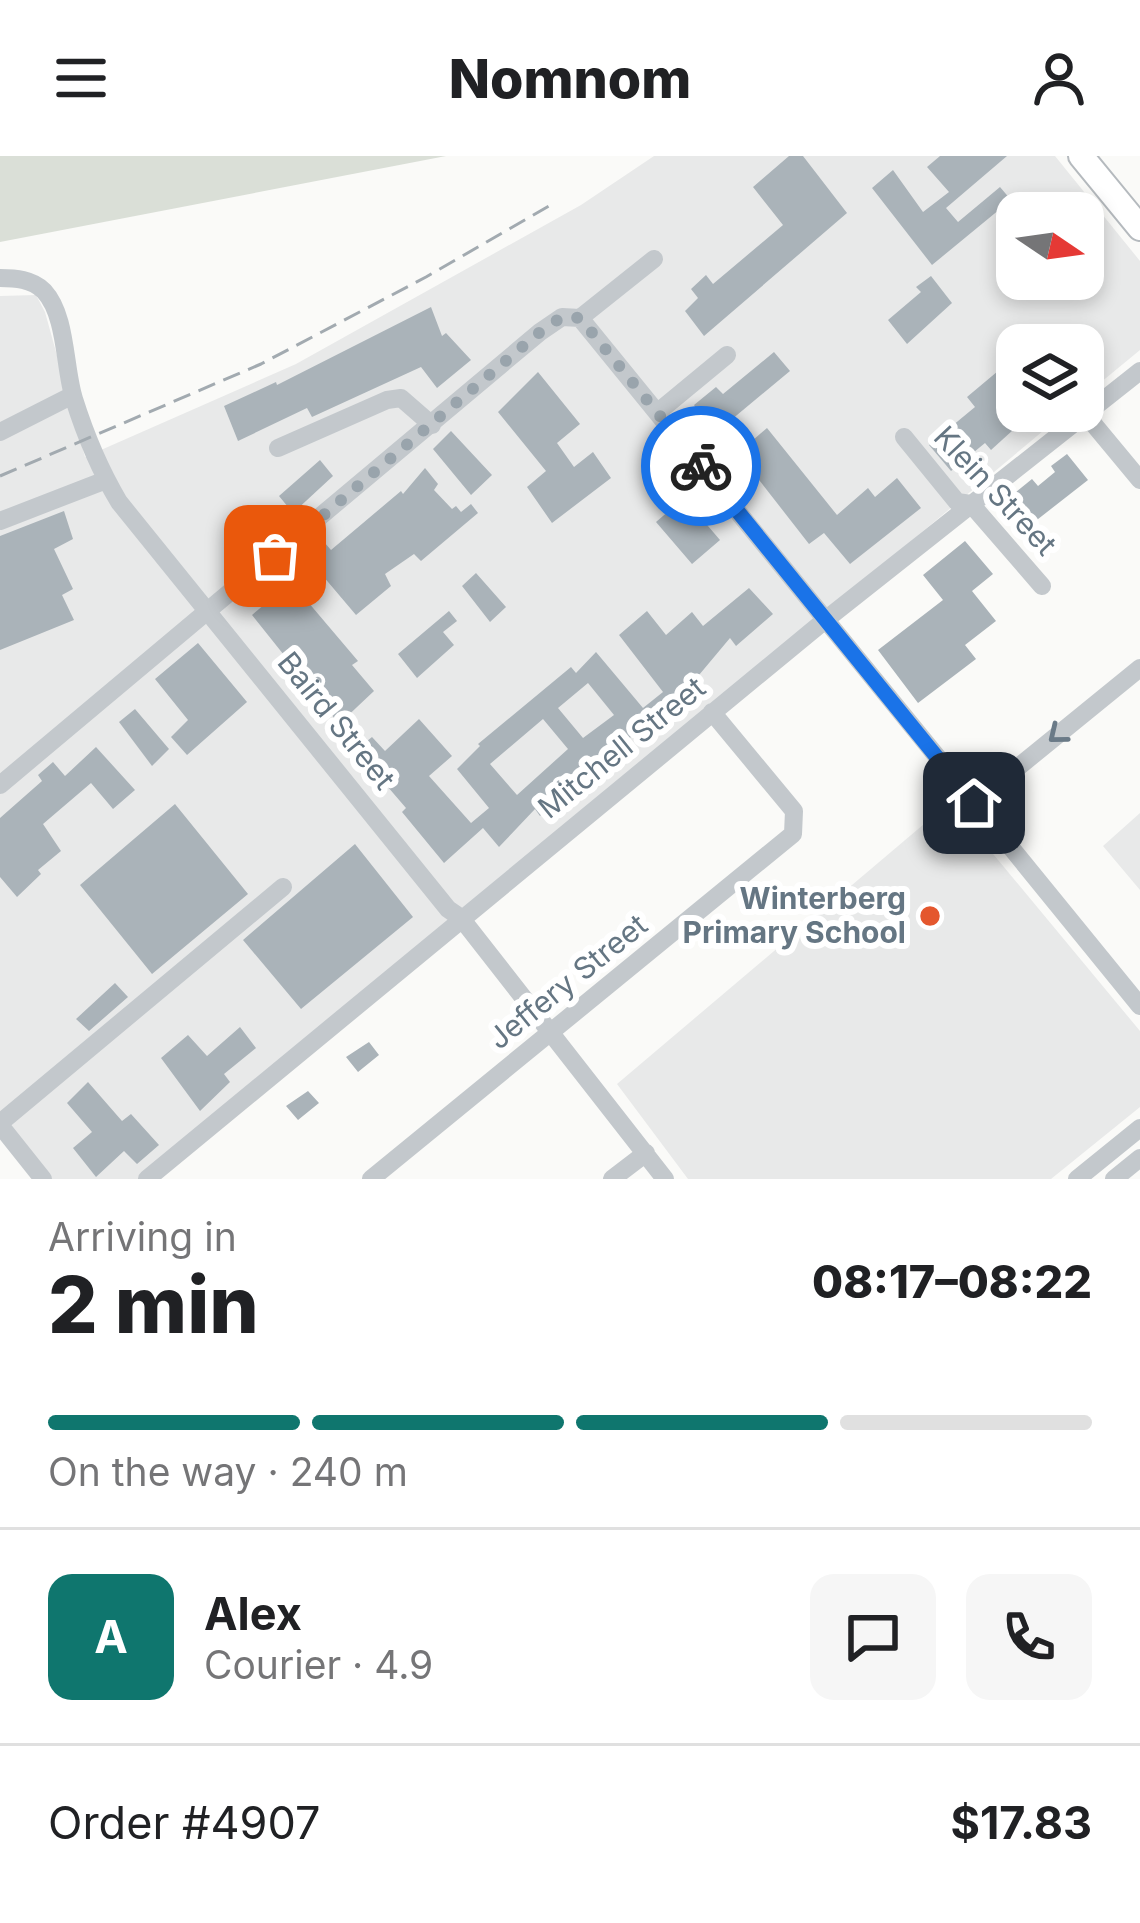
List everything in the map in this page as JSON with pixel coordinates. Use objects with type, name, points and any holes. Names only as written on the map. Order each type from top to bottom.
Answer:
[{"type":"main road","points":[[1091,159],[1140,228]]},
{"type":"street","points":[[0,785],[554,321],[580,318],[654,259]]},
{"type":"street","name":"Baird Street","points":[[9,279],[39,287],[51,303],[73,395],[106,480],[131,518],[448,909],[461,918],[665,1179]]},
{"type":"street","points":[[580,318],[1140,1006]]},
{"type":"street","points":[[658,412],[727,355]]},
{"type":"street","name":"Mitchell Street","points":[[1104,400],[1140,371]]},
{"type":"street","points":[[0,432],[73,395]]},
{"type":"street","points":[[278,448],[386,400],[401,398],[432,425]]},
{"type":"street","name":"Mitchell Street","points":[[147,1179],[712,712],[1064,432]]},
{"type":"street","points":[[1100,432],[1140,480]]},
{"type":"street","name":"Klein Street","points":[[904,436],[956,502],[971,504],[1042,586]]},
{"type":"street","points":[[0,521],[106,480]]},
{"type":"street","points":[[974,803],[1140,668]]},
{"type":"street","name":"Jeffery Street","points":[[371,1179],[551,1036],[795,831],[794,811],[712,712]]},
{"type":"street","points":[[43,1179],[0,1124],[283,887]]},
{"type":"street","points":[[1077,1179],[1140,1128]]},
{"type":"street","points":[[612,1179],[646,1153]]},
{"type":"street","points":[[1114,1179],[1140,1158]]},
{"type":"shaded area","points":[[0,156],[446,156],[0,242]]},
{"type":"shaded area","points":[[654,156],[1055,156],[1084,192],[996,192],[996,300],[1104,300],[1104,217],[1140,261],[1140,350],[1104,380],[1104,324],[996,324],[996,432],[1042,432],[147,1179],[43,1179],[0,1125],[0,296],[36,295],[45,312],[85,457],[296,364],[581,205]]},
{"type":"shaded area","name":"Winterberg Primary School","points":[[950,802],[1140,1031],[1140,1107],[1051,1179],[688,1179],[617,1084]]},
{"type":"shaded area","points":[[1140,813],[1140,890],[1103,846]]},
{"type":"building","points":[[789,156],[803,156],[847,213],[704,336],[685,311],[698,298],[691,289],[706,275],[713,284],[783,225],[753,187]]},
{"type":"building","points":[[940,156],[1007,156],[946,208],[958,222],[1000,187],[1004,192],[996,192],[996,212],[932,265],[872,188],[893,170],[923,212],[949,192],[927,167]]},
{"type":"building","points":[[931,276],[952,303],[907,344],[888,320],[921,292],[916,287]]},
{"type":"building","points":[[431,307],[442,336],[446,333],[471,360],[437,388],[421,367],[312,417],[307,408],[238,441],[224,406],[277,385]]},
{"type":"building","points":[[774,352],[790,371],[713,435],[694,405],[716,387],[723,394]]},
{"type":"building","points":[[538,372],[580,424],[557,443],[574,467],[593,452],[611,478],[552,523],[527,487],[546,471],[498,412]]},
{"type":"building","points":[[996,373],[996,432],[1011,432],[991,450],[985,443],[951,471],[929,445],[975,407],[967,397]]},
{"type":"building","points":[[767,428],[837,515],[868,488],[875,497],[897,478],[921,508],[850,564],[824,533],[809,544],[738,453]]},
{"type":"building","points":[[451,431],[492,475],[471,495],[433,449]]},
{"type":"building","points":[[1067,454],[1088,480],[1033,523],[1011,496],[1032,479],[1038,486],[1055,472],[1051,466]]},
{"type":"building","points":[[320,460],[333,476],[293,513],[279,496]]},
{"type":"building","points":[[425,468],[438,484],[434,490],[452,509],[456,506],[461,512],[471,504],[478,513],[421,561],[414,554],[385,574],[391,586],[356,615],[306,556],[324,542],[331,550],[401,491],[403,494]]},
{"type":"building","points":[[684,498],[720,540],[692,564],[656,522]]},
{"type":"building","points":[[64,511],[73,539],[54,549],[73,589],[62,595],[74,620],[0,650],[0,536]]},
{"type":"building","points":[[965,541],[993,574],[972,591],[996,621],[965,645],[976,659],[918,703],[878,650],[943,600],[923,575]]},
{"type":"building","points":[[476,573],[506,607],[490,622],[462,586]]},
{"type":"building","points":[[291,582],[358,661],[352,665],[374,691],[339,724],[252,615]]},
{"type":"building","points":[[749,588],[773,614],[736,646],[730,638],[699,675],[704,682],[589,775],[587,771],[540,816],[535,809],[499,847],[483,828],[444,863],[402,812],[406,808],[356,750],[372,737],[385,751],[419,719],[452,756],[429,776],[471,823],[489,808],[457,769],[478,744],[571,667],[576,673],[596,652],[643,708],[663,692],[619,635],[647,611],[666,635],[692,612],[703,626]],"holes":[[[588,683],[614,715],[583,738],[558,708]],[[543,719],[568,749],[517,795],[490,764]]]},
{"type":"building","points":[[449,611],[457,621],[443,632],[454,645],[417,678],[398,654]]},
{"type":"building","points":[[198,643],[247,702],[187,755],[171,737],[188,720],[155,679]]},
{"type":"building","points":[[135,709],[169,749],[152,766],[119,722]]},
{"type":"building","points":[[96,747],[135,790],[113,809],[91,783],[43,824],[61,851],[17,897],[0,877],[0,818],[42,781],[38,775],[53,762],[65,776]]},
{"type":"building","points":[[175,804],[248,894],[152,974],[80,885]]},
{"type":"building","points":[[355,844],[413,917],[301,1009],[243,940]]},
{"type":"building","points":[[115,983],[128,997],[89,1031],[76,1019]]},
{"type":"building","points":[[240,1027],[256,1048],[224,1074],[230,1082],[200,1111],[161,1058],[188,1035],[207,1056]]},
{"type":"building","points":[[369,1042],[379,1055],[358,1072],[346,1057]]},
{"type":"building","points":[[88,1082],[122,1121],[131,1114],[159,1145],[137,1164],[124,1151],[96,1177],[73,1148],[92,1132],[67,1103]]},
{"type":"building","points":[[308,1091],[319,1103],[298,1120],[286,1106]]},
{"type":"railway","points":[[0,476],[261,364],[549,206]]},
{"type":"way so far","points":[[275,556],[562,317],[580,318],[701,466]]},
{"type":"place","name":"Winterberg Primary School","points":[[930,916]]},
{"type":"route","points":[[701,466],[974,803]]}]
